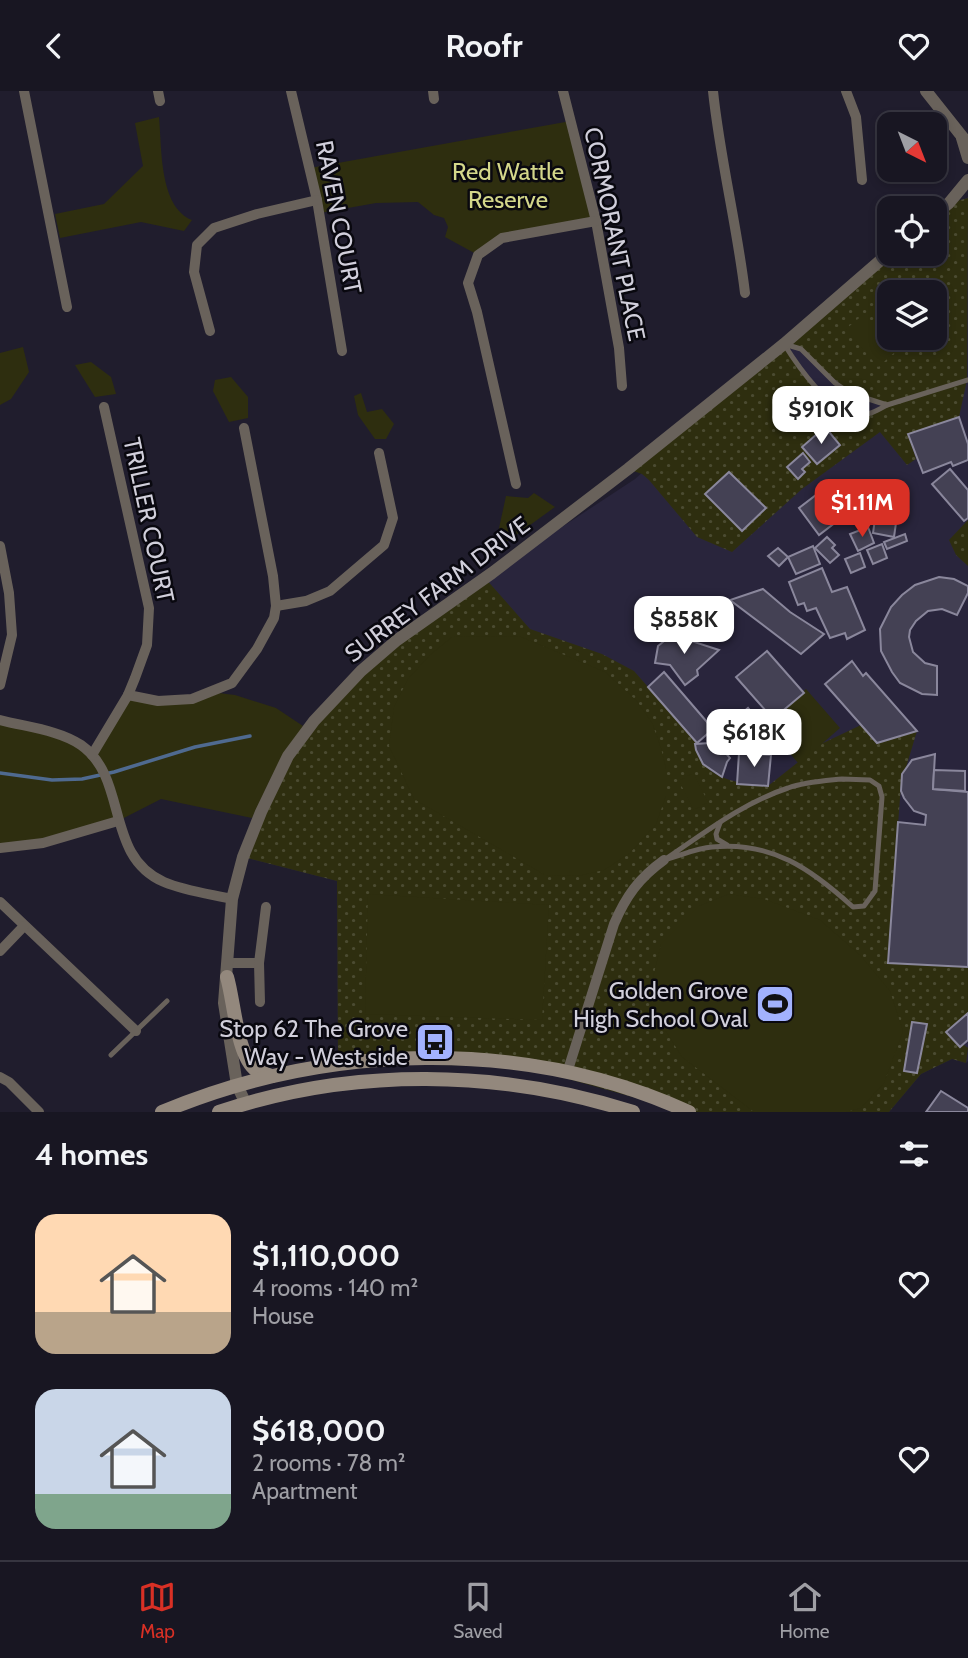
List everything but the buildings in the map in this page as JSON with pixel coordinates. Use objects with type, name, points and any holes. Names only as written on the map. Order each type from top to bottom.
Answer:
[{"type":"main road","points":[[227,970],[241,1043],[253,1067],[272,1076]]},
{"type":"main road","points":[[162,1112],[272,1076],[357,1062],[419,1058],[495,1061],[567,1073],[612,1084],[689,1112]]},
{"type":"main road","points":[[562,1093],[567,1073]]},
{"type":"main road","points":[[219,1112],[316,1087],[404,1079],[495,1082],[562,1093],[633,1112]]},
{"type":"main road","points":[[242,1084],[246,1104]]},
{"type":"street","points":[[24,91],[67,307]]},
{"type":"street","name":"RAVEN COURT","points":[[291,91],[317,200],[342,351]]},
{"type":"street","name":"CORMORANT PLACE","points":[[563,91],[596,221],[619,348],[622,386]]},
{"type":"street","points":[[713,91],[718,137],[745,293]]},
{"type":"street","points":[[846,91],[856,117],[862,180]]},
{"type":"street","points":[[926,91],[965,141],[968,158]]},
{"type":"street","points":[[949,203],[968,180]]},
{"type":"street","points":[[949,203],[968,197]]},
{"type":"street","points":[[210,331],[194,272],[197,244],[214,228],[257,214],[317,200]]},
{"type":"street","points":[[516,484],[468,283],[478,255],[502,238],[596,221]]},
{"type":"street","name":"SURREY FARM DRIVE","points":[[242,1084],[225,1016],[232,899],[243,857],[261,812],[288,756],[320,713],[361,671],[397,640],[492,573],[596,494],[784,344],[877,263]]},
{"type":"street","name":"TRILLER COURT","points":[[92,755],[128,695],[147,645],[149,608],[104,407]]},
{"type":"street","points":[[128,695],[158,701],[192,699],[232,683],[257,649],[274,618],[276,606],[273,576],[244,428]]},
{"type":"street","points":[[276,606],[306,601],[330,591],[384,545],[393,518],[379,453]]},
{"type":"street","points":[[0,546],[9,593],[12,635],[0,685]]},
{"type":"street","points":[[0,720],[64,736],[92,755],[107,781],[127,846],[147,872],[163,882],[232,899]]},
{"type":"street","points":[[0,848],[43,843],[118,821]]},
{"type":"street","points":[[567,1073],[614,924],[624,901],[643,876],[664,860]]},
{"type":"street","points":[[0,902],[136,1031]]},
{"type":"street","points":[[260,1002],[259,964],[265,907]]},
{"type":"street","points":[[0,951],[24,926]]},
{"type":"street","points":[[227,970],[259,964]]},
{"type":"street","points":[[241,1043],[242,1084]]},
{"type":"street","points":[[0,1077],[9,1082],[39,1112]]},
{"type":"lane","points":[[784,344],[801,349],[850,394],[887,405]]},
{"type":"lane","points":[[784,344],[798,366],[847,414],[860,416],[968,380]]},
{"type":"lane","points":[[842,779],[870,780],[880,786],[882,797],[875,891],[864,907],[853,908],[836,890],[779,854],[733,847],[710,847],[664,860],[721,821],[786,789],[813,782],[842,779]]},
{"type":"lane","points":[[721,821],[717,828],[717,839],[733,847]]},
{"type":"lane","points":[[111,1055],[167,1001]]},
{"type":"shaded area","points":[[968,197],[968,1061],[966,1063],[952,1059],[921,1074],[889,1112],[594,1078],[522,1066],[338,1064],[337,881],[243,857],[492,573],[635,479],[877,264],[877,266],[947,266],[947,210]]},
{"type":"green space","points":[[159,117],[162,160],[168,190],[181,213],[192,220],[184,231],[141,222],[60,238],[55,214],[104,204],[143,166],[135,123]]},
{"type":"green space","name":"Red Wattle Reserve","points":[[571,121],[596,221],[503,238],[478,255],[445,237],[448,227],[444,218],[434,215],[418,202],[376,203],[320,213],[310,168]]},
{"type":"green space","points":[[968,198],[967,380],[959,417],[908,434],[916,459],[907,465],[880,432],[802,489],[732,552],[697,537],[649,480],[628,469],[877,264],[877,266],[947,266],[947,205]],"holes":[[[785,344],[801,349],[850,393],[886,405],[860,416],[839,408],[817,388]]]},
{"type":"green space","points":[[864,314],[877,329],[877,350],[896,351],[878,367],[846,329]]},
{"type":"green space","points":[[23,347],[29,372],[11,399],[0,405],[0,353]]},
{"type":"green space","points":[[91,362],[111,377],[116,394],[95,397],[75,365]]},
{"type":"green space","points":[[231,377],[248,397],[248,418],[229,422],[213,391],[215,380]]},
{"type":"green space","points":[[361,393],[367,412],[382,409],[394,424],[386,439],[375,439],[358,415],[354,396]]},
{"type":"green space","points":[[534,493],[555,507],[494,551],[506,496],[528,498]]},
{"type":"green space","points":[[968,520],[968,566],[956,555],[949,540]]},
{"type":"green space","points":[[485,578],[530,629],[602,654],[634,671],[697,743],[695,744],[699,756],[705,765],[713,772],[734,781],[768,786],[821,744],[861,725],[877,743],[917,731],[901,784],[888,963],[968,967],[968,1013],[946,1032],[968,1048],[966,1063],[952,1059],[921,1074],[889,1112],[686,1112],[522,1066],[338,1064],[337,881],[243,857],[288,756],[361,671]]},
{"type":"green space","points":[[519,636],[605,672],[636,700],[652,723],[666,769],[666,796],[656,824],[630,853],[604,870],[578,876],[545,875],[414,799],[389,746],[394,707],[408,679],[430,655],[452,637]]},
{"type":"green space","points":[[806,689],[840,728],[799,764],[765,725]]},
{"type":"green space","points":[[210,692],[235,695],[276,708],[303,726],[272,776],[252,818],[161,799],[118,821],[0,848],[0,720],[64,736],[92,755],[128,695],[158,701]]},
{"type":"green space","points":[[693,773],[708,802],[694,810],[679,781]]},
{"type":"green space","points":[[368,894],[549,905],[542,1020],[365,1014]]},
{"type":"green space","name":"Golden Grove High School Oval","points":[[729,894],[764,899],[820,920],[860,955],[890,991],[903,1031],[884,1083],[861,1108],[846,1112],[754,1112],[682,1057],[657,1017],[652,982],[661,944],[699,906]]},
{"type":"waterway","points":[[0,773],[52,780],[82,779],[195,747],[250,736]]},
{"type":"place","name":"Golden Grove High School Oval","points":[[775,1004]]},
{"type":"place","name":"Stop 62 The Grove Way - West side","points":[[435,1042]]}]
